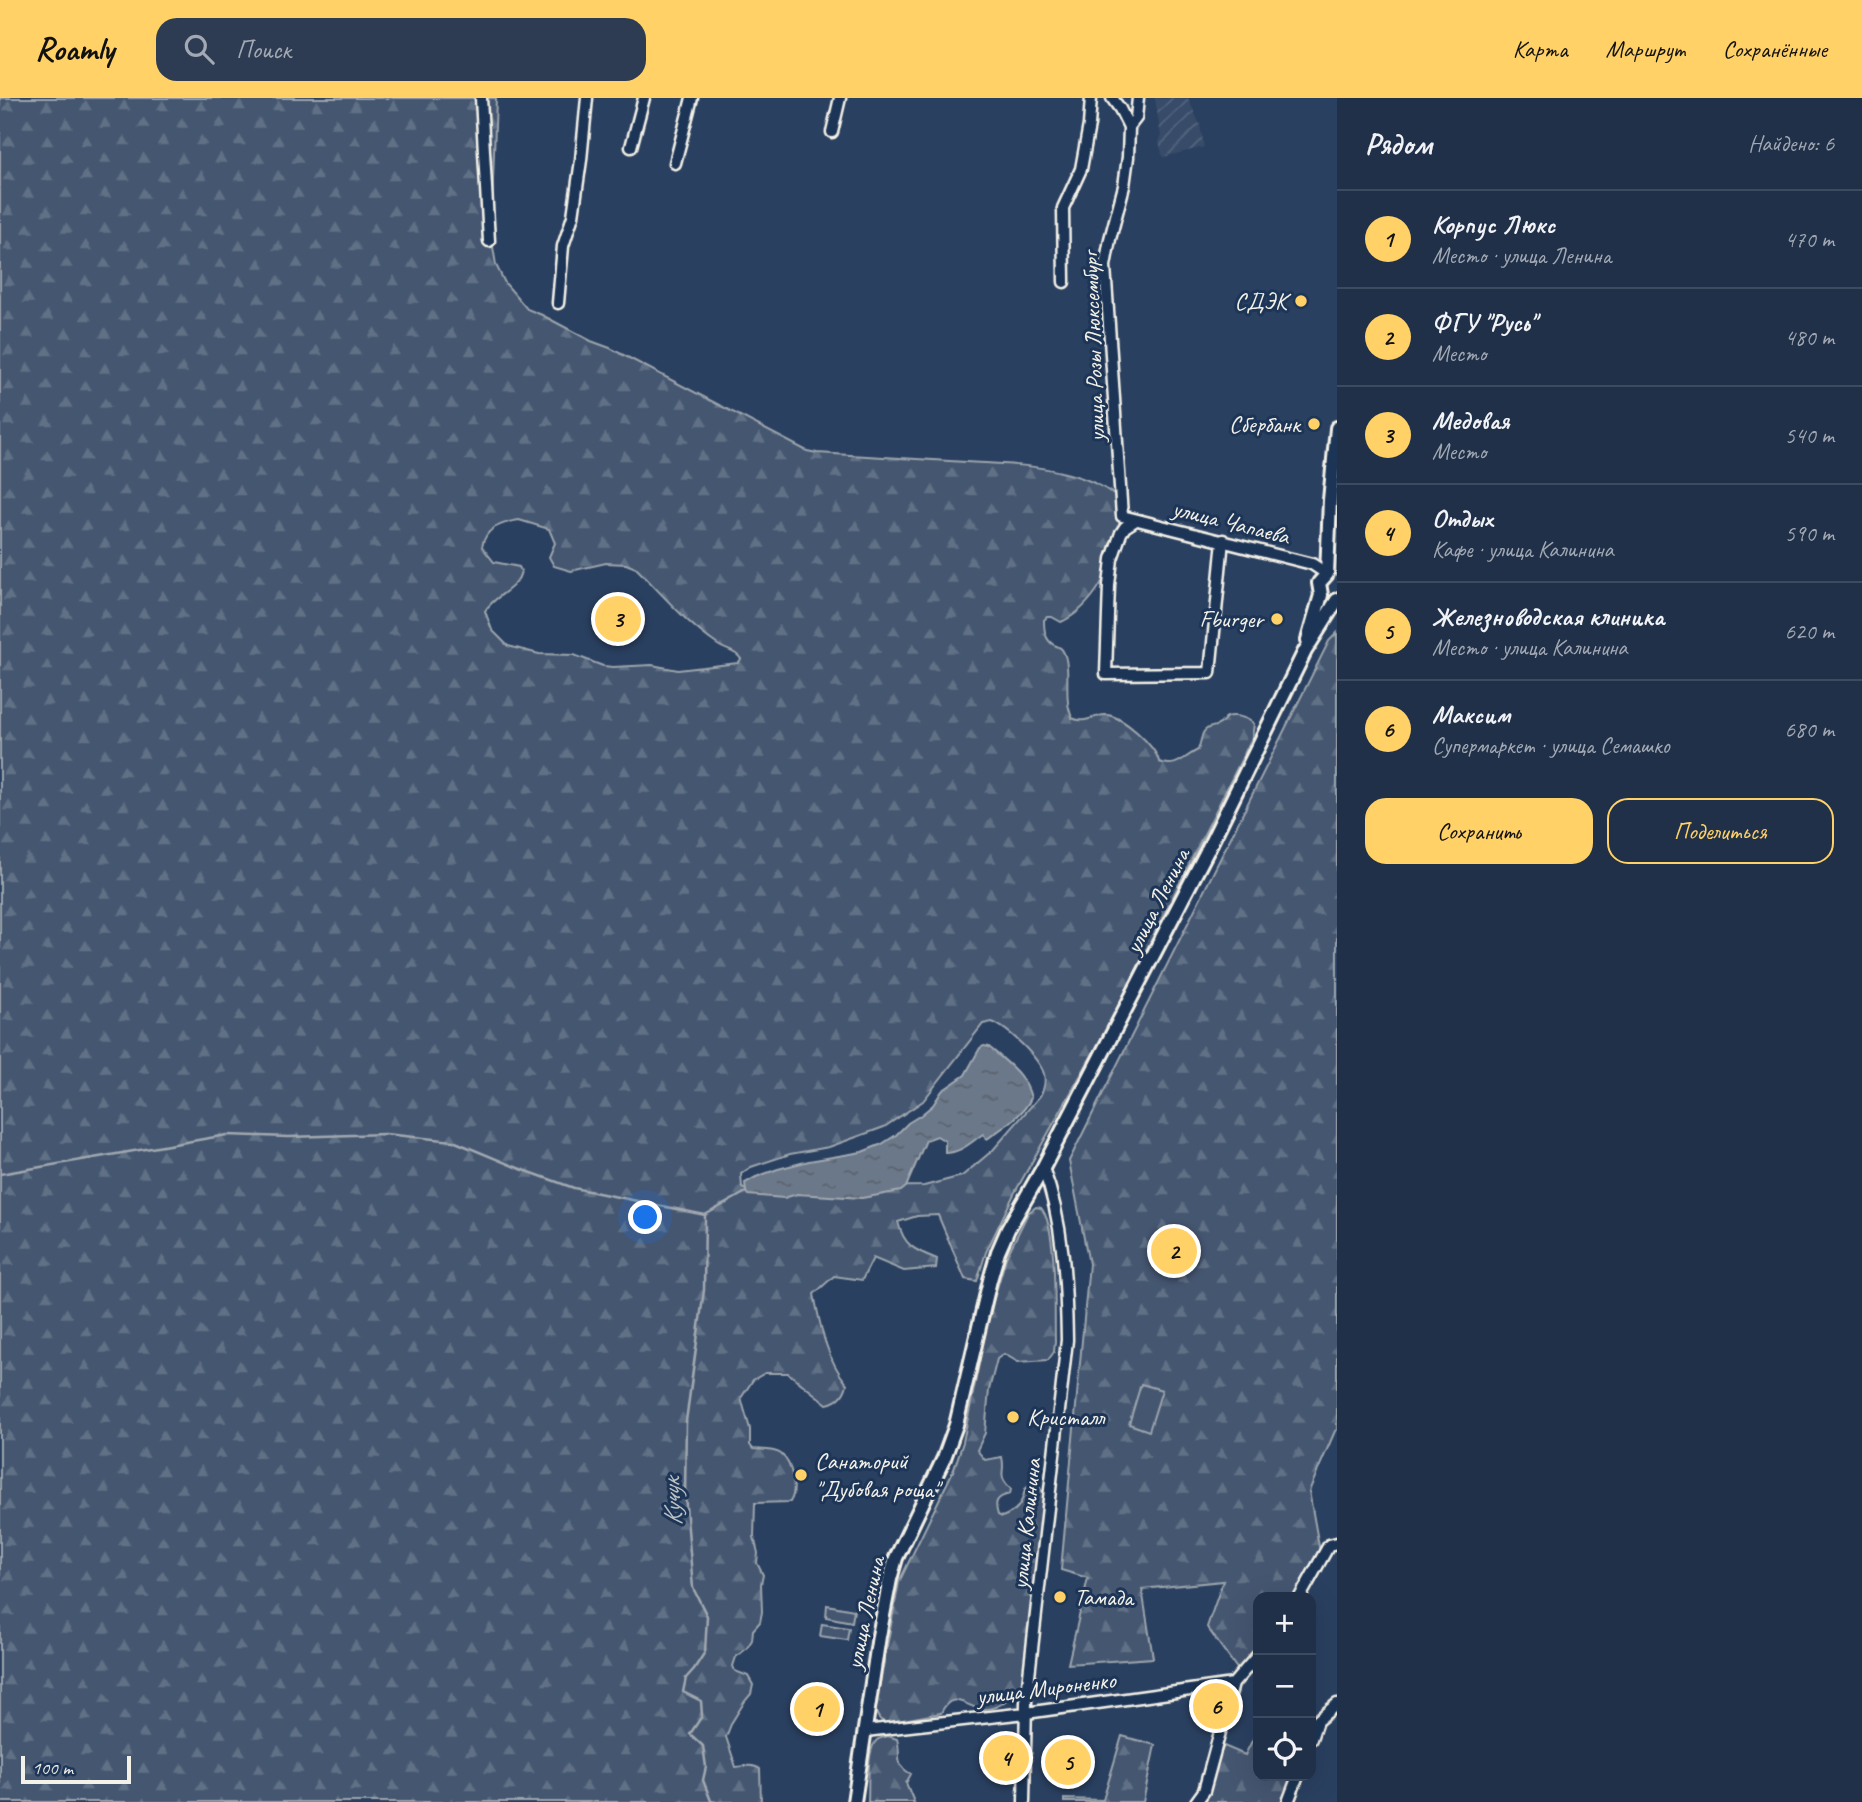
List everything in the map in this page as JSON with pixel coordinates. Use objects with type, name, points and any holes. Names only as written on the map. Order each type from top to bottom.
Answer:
[{"type":"main road","name":"улица Ленина","points":[[1305,651],[1321,595],[1319,583],[1332,574],[1330,500],[1337,428]]},
{"type":"main road","name":"улица Ленина","points":[[1321,595],[1327,599],[1337,599]]},
{"type":"main road","name":"улица Ленина","points":[[854,1802],[890,1579],[896,1558],[944,1458],[956,1425],[998,1252],[1008,1228],[1043,1168],[1206,851],[1305,651],[1337,599]]},
{"type":"street","points":[[481,98],[489,241]]},
{"type":"street","points":[[558,303],[562,246],[573,216],[587,98]]},
{"type":"street","points":[[631,147],[644,98]]},
{"type":"street","points":[[675,163],[692,98]]},
{"type":"street","points":[[832,132],[841,98]]},
{"type":"street","points":[[1064,282],[1063,208],[1082,169],[1091,98]]},
{"type":"street","points":[[1112,98],[1129,127]]},
{"type":"street","name":"улица Розы Люксембург","points":[[1122,516],[1105,266],[1124,186],[1129,127],[1136,118],[1138,98]]},
{"type":"street","name":"улица Чапаева","points":[[1122,516],[1312,564],[1332,574]]},
{"type":"street","points":[[1136,520],[1121,533],[1112,559],[1106,674],[1210,673],[1223,540]]},
{"type":"street","name":"улица Калинина","points":[[1024,1802],[1026,1713],[1036,1655],[1067,1340],[1059,1225],[1043,1168]]},
{"type":"street","points":[[1303,1592],[1329,1545],[1337,1543]]},
{"type":"street","points":[[1196,1802],[1204,1791],[1233,1684],[1253,1661]]},
{"type":"street","name":"улица Мироненко","points":[[865,1731],[1026,1713],[1233,1684]]},
{"type":"street","points":[[1316,1724],[1337,1704]]},
{"type":"street","points":[[1288,1802],[1296,1781]]},
{"type":"shaded area","points":[[1155,98],[1188,98],[1200,125],[1204,147],[1163,157]]},
{"type":"green space","points":[[0,98],[496,98],[491,235],[496,265],[505,283],[527,309],[610,348],[807,451],[1025,466],[1068,474],[1103,487],[1117,497],[1126,515],[1124,531],[1114,559],[1089,601],[1071,617],[1061,622],[1052,617],[1044,620],[1047,638],[1061,649],[1065,656],[1068,704],[1072,718],[1085,720],[1112,716],[1129,725],[1152,748],[1159,762],[1165,764],[1180,761],[1198,750],[1205,731],[1230,716],[1245,718],[1254,724],[1252,738],[1110,1023],[1014,1194],[986,1252],[977,1281],[965,1279],[938,1215],[917,1216],[898,1222],[903,1237],[911,1246],[937,1259],[936,1268],[904,1271],[873,1258],[862,1280],[834,1276],[814,1294],[829,1352],[847,1384],[840,1397],[827,1404],[788,1373],[765,1373],[753,1380],[741,1398],[750,1429],[750,1445],[753,1449],[772,1450],[781,1454],[788,1464],[794,1484],[790,1502],[755,1503],[754,1537],[758,1553],[757,1563],[763,1575],[762,1612],[760,1622],[753,1630],[752,1640],[736,1657],[733,1666],[735,1671],[748,1676],[753,1685],[751,1694],[732,1722],[726,1737],[736,1767],[751,1766],[760,1769],[761,1802],[0,1802]],"holes":[[[519,520],[549,529],[555,543],[549,557],[554,566],[571,571],[606,563],[626,564],[636,568],[696,628],[741,659],[738,663],[678,670],[652,665],[613,667],[574,655],[539,654],[508,646],[492,630],[485,611],[515,583],[521,571],[519,567],[494,562],[482,547],[490,531]],[[992,1022],[1006,1030],[1030,1052],[1041,1067],[1045,1080],[1040,1096],[993,1150],[962,1176],[924,1186],[750,1192],[742,1188],[741,1174],[751,1167],[790,1154],[829,1147],[884,1127],[923,1101],[983,1024]]]},
{"type":"green space","points":[[1337,633],[1337,1430],[1309,1491],[1320,1552],[1299,1592],[1253,1592],[1253,1654],[1238,1670],[1207,1627],[1223,1581],[1142,1589],[1153,1658],[1068,1664],[1088,1578],[1061,1570],[1089,1264],[1069,1161],[1329,641]]},
{"type":"green space","points":[[1036,1207],[1041,1208],[1046,1218],[1053,1251],[1054,1352],[1048,1360],[1018,1362],[1004,1354],[997,1359],[989,1390],[985,1433],[977,1450],[985,1460],[1002,1457],[1003,1477],[1011,1489],[1010,1494],[997,1501],[998,1515],[1002,1517],[1015,1510],[1029,1486],[1039,1487],[1044,1494],[1023,1681],[1011,1696],[990,1709],[977,1708],[955,1700],[941,1713],[887,1723],[880,1720],[875,1710],[899,1582],[954,1469],[963,1442],[989,1315],[1006,1258],[1028,1213]]},
{"type":"green space","points":[[1141,1384],[1162,1390],[1149,1431],[1129,1424]]},
{"type":"green space","points":[[827,1605],[854,1610],[852,1622],[826,1617]]},
{"type":"green space","points":[[822,1624],[849,1628],[847,1640],[820,1636]]},
{"type":"green space","points":[[888,1736],[897,1739],[900,1763],[911,1774],[906,1783],[914,1802],[868,1802],[873,1745],[877,1740]]},
{"type":"green space","points":[[1122,1736],[1155,1745],[1143,1802],[1064,1802],[1064,1799],[1103,1800]]},
{"type":"green space","points":[[1253,1739],[1253,1781],[1292,1781],[1283,1802],[1202,1802],[1224,1746],[1245,1755]]},
{"type":"water","points":[[989,1047],[1015,1070],[1025,1082],[1031,1098],[1018,1116],[987,1139],[983,1134],[951,1153],[945,1153],[945,1141],[937,1136],[926,1140],[906,1187],[901,1191],[862,1198],[797,1194],[784,1198],[748,1195],[746,1192],[745,1183],[778,1169],[862,1152],[882,1144],[921,1115],[933,1105],[942,1091],[965,1075],[980,1048]]},
{"type":"waterway","points":[[0,1174],[227,1135],[289,1137],[385,1134],[453,1141],[574,1188],[705,1215]]},
{"type":"waterway","name":"Кучук","points":[[716,1802],[711,1801],[703,1780],[706,1767],[703,1746],[690,1734],[702,1716],[701,1701],[683,1692],[686,1678],[705,1652],[707,1616],[693,1588],[685,1494],[686,1421],[704,1290],[705,1215],[746,1192]]},
{"type":"place","name":"СДЭК","points":[[1301,301]]},
{"type":"place","name":"Сбербанк","points":[[1314,424]]},
{"type":"place","name":"Медовая","points":[[618,619]]},
{"type":"place","name":"Fburger","points":[[1277,619]]},
{"type":"place","name":"ФГУ \"Русь\"","points":[[1174,1251]]},
{"type":"place","name":"Кристалл","points":[[1013,1417]]},
{"type":"place","name":"Санаторий \"Дубовая роща\"","points":[[801,1475]]},
{"type":"place","name":"Тамада","points":[[1060,1597]]},
{"type":"place","name":"Максим","points":[[1216,1706]]},
{"type":"place","name":"Корпус Люкс","points":[[817,1709]]},
{"type":"place","name":"Отдых","points":[[1006,1758]]},
{"type":"place","name":"Железноводская клиника","points":[[1068,1762]]}]
